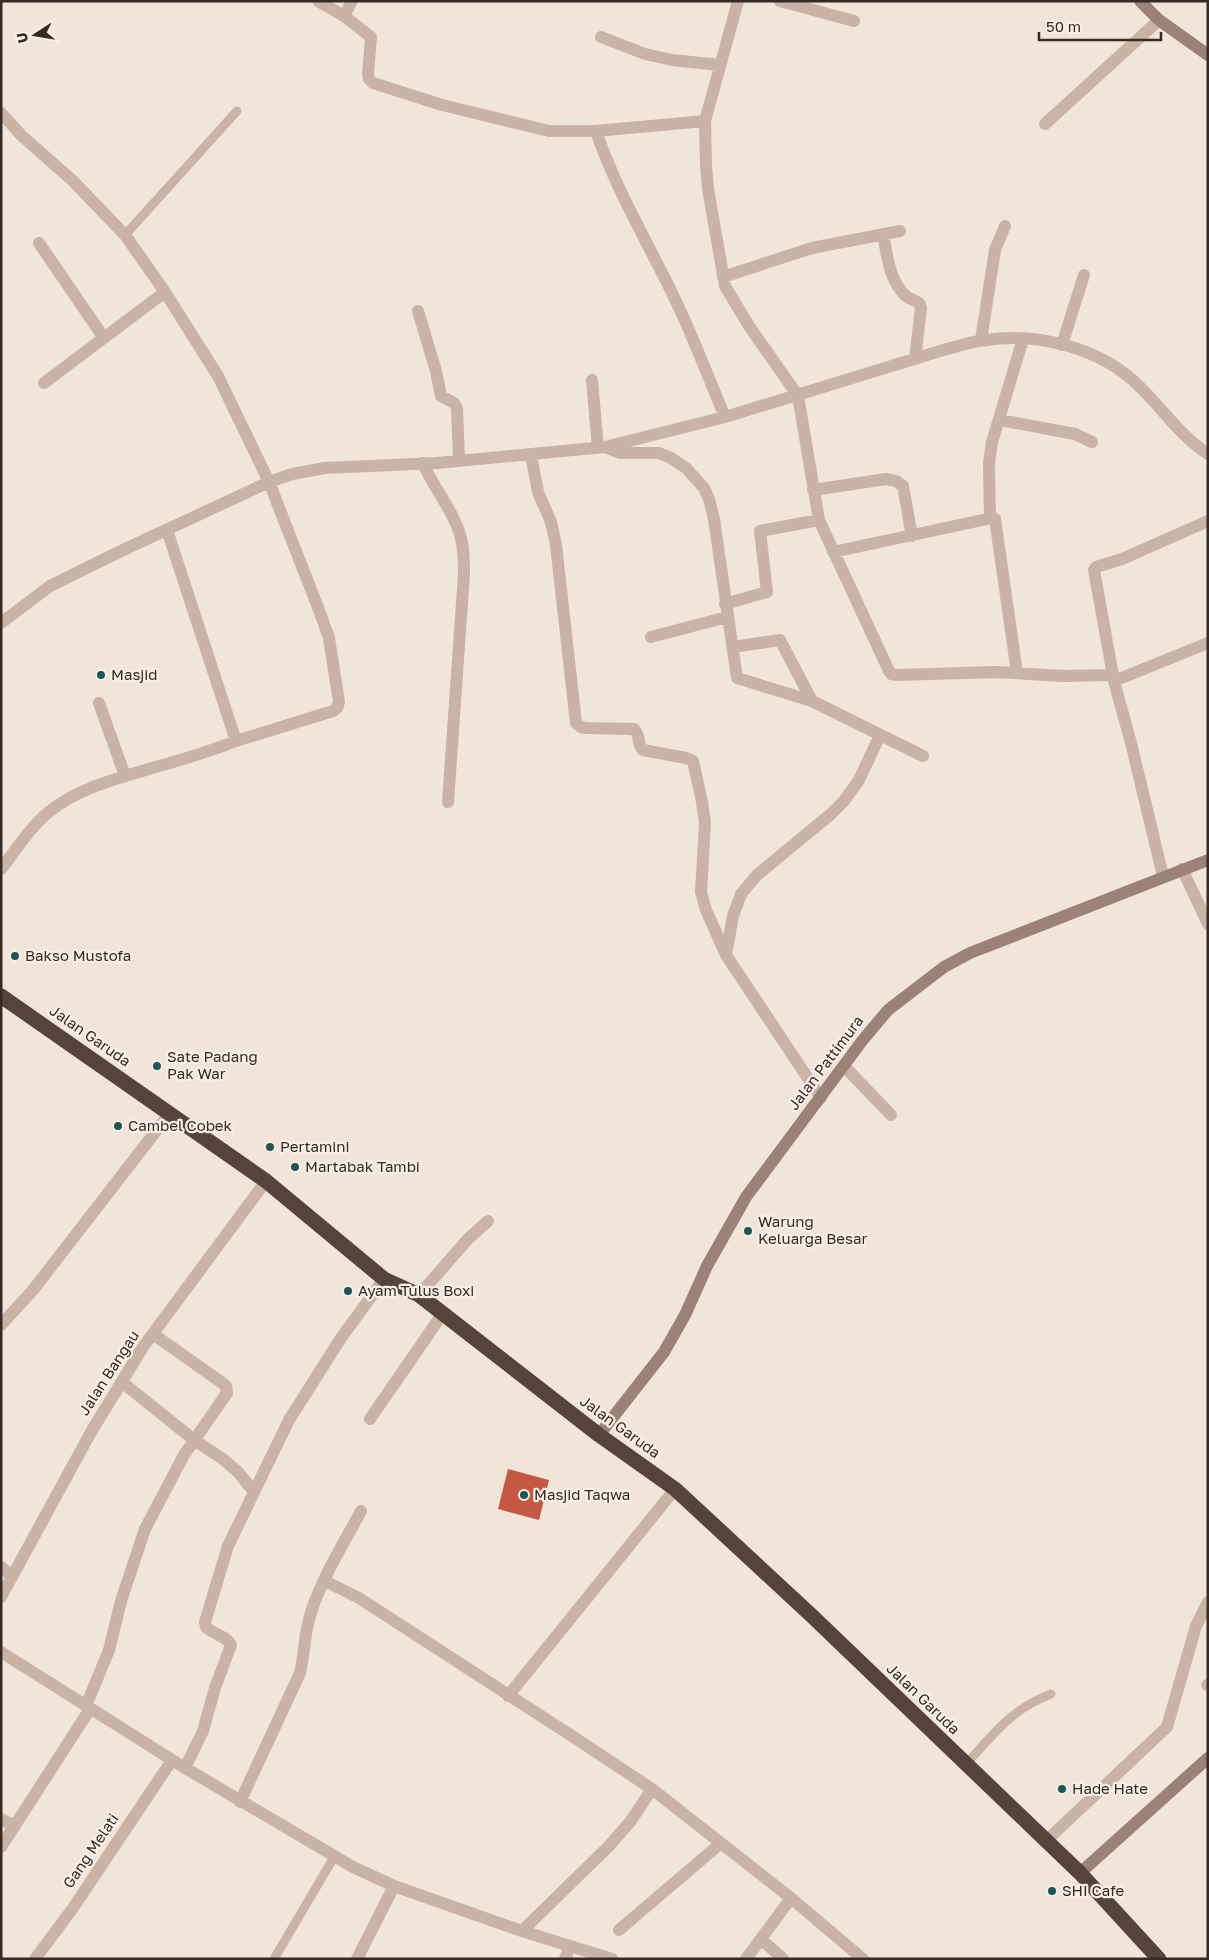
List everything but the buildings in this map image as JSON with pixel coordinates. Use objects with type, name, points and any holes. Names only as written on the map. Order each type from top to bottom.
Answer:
[{"type":"highway","name":"Jalan Garuda","points":[[1,996],[266,1181],[384,1279],[419,1295],[599,1435],[675,1489],[804,1609],[1080,1874],[1159,1959]]},
{"type":"street","points":[[318,1],[344,16],[371,37],[368,74],[369,79],[373,83],[442,105],[549,131],[596,131],[705,122]]},
{"type":"street","points":[[344,16],[352,1]]},
{"type":"street","points":[[738,1],[705,122],[708,189],[725,286],[798,396],[813,490],[820,520],[833,552],[891,674],[996,672],[1113,678],[1208,643]]},
{"type":"street","points":[[780,1],[854,21]]},
{"type":"street","points":[[1140,1],[1158,20],[1208,55]]},
{"type":"street","points":[[1045,124],[1158,20]]},
{"type":"street","points":[[601,37],[645,54],[672,60],[720,65]]},
{"type":"street","points":[[1,113],[22,136],[72,180],[125,235],[165,292],[218,376],[270,482],[324,624],[329,638],[339,702],[337,708],[333,711],[236,741],[203,754],[106,782],[77,794],[49,812],[1,869]]},
{"type":"street","points":[[596,131],[603,153],[631,216],[675,298],[725,417]]},
{"type":"street","points":[[981,340],[996,250],[1005,226]]},
{"type":"street","points":[[724,277],[812,248],[900,231]]},
{"type":"street","points":[[883,234],[893,279],[901,292],[919,303],[921,308],[915,359]]},
{"type":"street","points":[[38,244],[104,338]]},
{"type":"street","points":[[1062,345],[1084,276]]},
{"type":"street","points":[[44,383],[165,292]]},
{"type":"street","points":[[418,311],[436,371],[441,396],[454,403],[457,408],[459,460]]},
{"type":"street","points":[[990,518],[989,463],[992,442],[1024,339]]},
{"type":"street","points":[[1,623],[50,586],[270,482],[292,474],[325,468],[423,463],[602,448],[725,417],[981,340],[1024,339],[1062,345],[1093,356],[1125,373],[1140,386],[1168,419],[1196,447],[1208,454]]},
{"type":"street","points":[[592,380],[602,448]]},
{"type":"street","points":[[1000,420],[1075,434],[1092,442]]},
{"type":"street","points":[[602,448],[620,453],[659,453],[686,468],[704,488],[714,519],[737,678],[812,701],[923,756]]},
{"type":"street","points":[[531,454],[538,492],[551,522],[556,545],[576,723],[586,728],[634,729],[638,734],[640,746],[643,750],[693,761],[705,824],[701,892],[703,902],[726,955],[821,1098]]},
{"type":"street","points":[[423,463],[453,518],[462,543],[464,574],[448,802]]},
{"type":"street","points":[[813,490],[886,479],[896,481],[903,486],[912,536]]},
{"type":"street","points":[[833,552],[990,518],[995,519],[997,522],[1017,673]]},
{"type":"street","points":[[725,604],[767,592],[760,530],[820,520]]},
{"type":"street","points":[[1163,876],[1131,743],[1113,678],[1094,568],[1122,559],[1208,521]]},
{"type":"street","points":[[167,530],[236,741]]},
{"type":"street","points":[[651,637],[727,617]]},
{"type":"street","points":[[732,646],[780,640],[812,701]]},
{"type":"street","points":[[99,703],[125,776]]},
{"type":"street","points":[[726,955],[733,916],[741,894],[757,875],[844,801],[859,780],[880,735]]},
{"type":"street","name":"Jalan Pattimura","points":[[599,1435],[664,1352],[685,1315],[707,1266],[746,1197],[888,1010],[944,967],[970,953],[1208,860]]},
{"type":"street","points":[[1182,869],[1208,924]]},
{"type":"street","points":[[844,1066],[891,1115]]},
{"type":"street","points":[[1,1325],[33,1290],[170,1113]]},
{"type":"street","name":"Jalan Bangau","points":[[1,1597],[86,1440],[122,1382],[153,1334],[266,1181]]},
{"type":"street","points":[[419,1295],[468,1238],[488,1221]]},
{"type":"street","points":[[185,1768],[204,1731],[215,1688],[231,1645],[229,1641],[206,1627],[208,1612],[228,1546],[289,1420],[314,1379],[384,1279]]},
{"type":"street","points":[[370,1419],[443,1313]]},
{"type":"street","points":[[1,1847],[88,1708],[109,1650],[121,1601],[145,1530],[162,1494],[194,1440],[227,1393],[226,1386],[167,1342],[153,1334]]},
{"type":"street","points":[[122,1382],[194,1440],[223,1459],[238,1472],[250,1487],[255,1489]]},
{"type":"street","points":[[508,1696],[675,1489]]},
{"type":"street","points":[[240,1802],[300,1674],[307,1625],[324,1581],[361,1511]]},
{"type":"street","points":[[1,1567],[12,1576]]},
{"type":"street","points":[[324,1581],[359,1598],[652,1790],[792,1898],[863,1959]]},
{"type":"street","points":[[1046,1841],[1167,1728],[1196,1626],[1208,1602]]},
{"type":"street","points":[[1,1652],[240,1802],[334,1857],[394,1886],[522,1931],[612,1959]]},
{"type":"street","points":[[1080,1874],[1208,1758]]},
{"type":"street","name":"Gang Melati","points":[[35,1959],[172,1760]]},
{"type":"street","points":[[522,1931],[610,1846],[630,1822],[652,1790]]},
{"type":"street","points":[[1,1819],[15,1826]]},
{"type":"street","points":[[619,1930],[721,1843]]},
{"type":"street","points":[[357,1959],[394,1886]]},
{"type":"street","points":[[746,1959],[792,1898]]},
{"type":"street","points":[[762,1940],[783,1959]]},
{"type":"street","points":[[565,1959],[570,1946]]},
{"type":"lane","points":[[125,235],[237,111]]},
{"type":"lane","points":[[966,1764],[1006,1720],[1031,1701],[1051,1694]]},
{"type":"lane","points":[[274,1959],[334,1857]]},
{"type":"place","name":"Masjid","points":[[101,675]]},
{"type":"place","name":"Bakso Mustofa","points":[[15,956]]},
{"type":"place","name":"Sate Padang Pak War","points":[[157,1066]]},
{"type":"place","name":"Cambel Cobek","points":[[118,1126]]},
{"type":"place","name":"Pertamini","points":[[270,1147]]},
{"type":"place","name":"Martabak Tambi","points":[[295,1167]]},
{"type":"place","name":"Warung Keluarga Besar","points":[[748,1231]]},
{"type":"place","name":"Ayam Tulus Boxi","points":[[348,1291]]},
{"type":"place","name":"Masjid Taqwa","points":[[524,1495]]},
{"type":"place","name":"Hade Hate","points":[[1062,1789]]},
{"type":"place","name":"SHI Cafe","points":[[1052,1891]]}]
